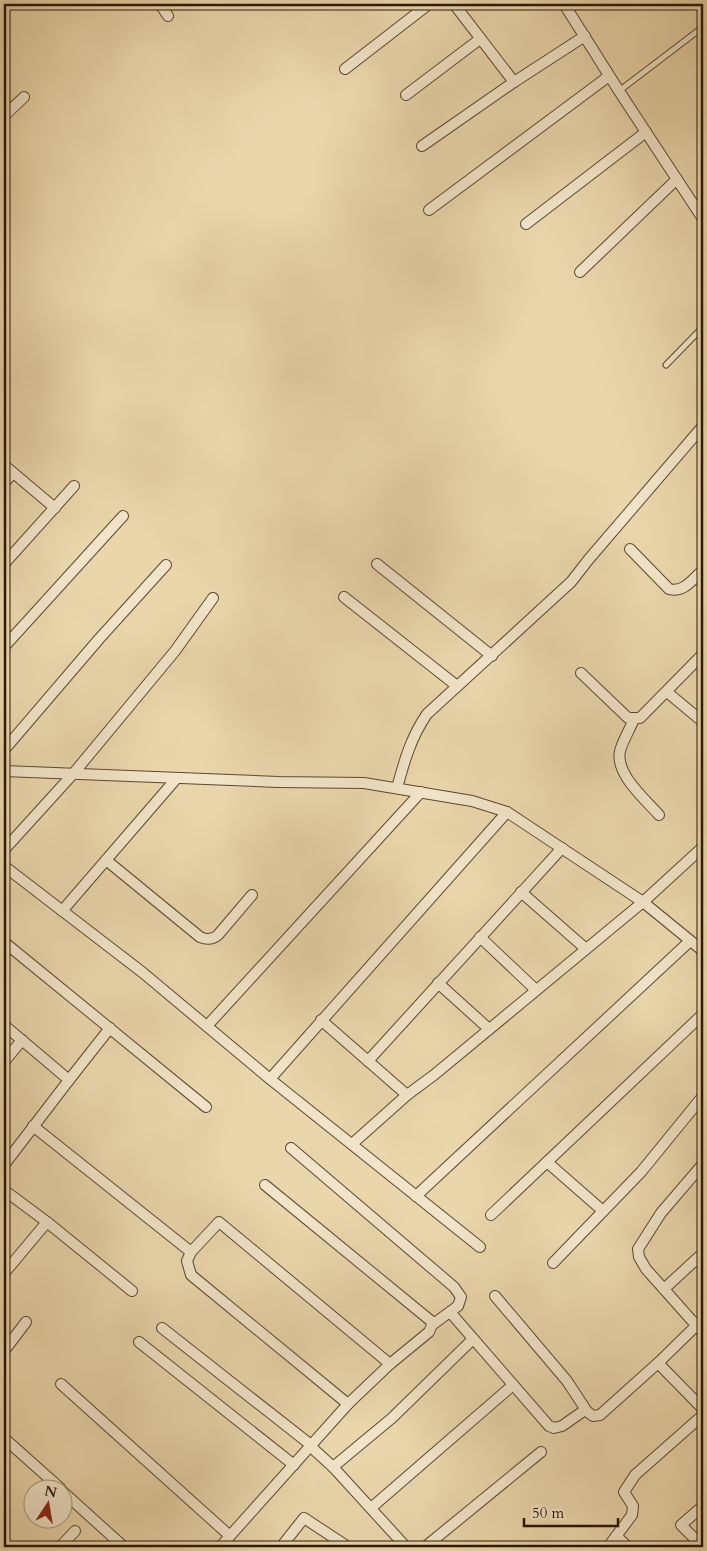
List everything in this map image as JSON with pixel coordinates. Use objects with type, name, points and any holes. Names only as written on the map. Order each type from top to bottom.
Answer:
[{"type":"street","points":[[160,4],[168,16]]},
{"type":"street","points":[[345,69],[429,4]]},
{"type":"street","points":[[454,4],[514,82]]},
{"type":"street","points":[[566,8],[703,219]]},
{"type":"street","points":[[422,146],[514,82],[585,36]]},
{"type":"street","points":[[406,95],[480,39]]},
{"type":"street","points":[[429,210],[609,76]]},
{"type":"street","points":[[4,116],[24,96]]},
{"type":"street","points":[[526,224],[646,132]]},
{"type":"street","points":[[580,272],[677,179]]},
{"type":"street","points":[[397,788],[408,748],[427,714],[572,582],[601,544],[703,426]]},
{"type":"street","points":[[4,465],[54,508]]},
{"type":"street","points":[[4,483],[13,472]]},
{"type":"street","points":[[4,564],[74,486]]},
{"type":"street","points":[[4,647],[122,516]]},
{"type":"street","points":[[630,549],[669,589],[675,591],[683,589],[703,570]]},
{"type":"street","points":[[378,564],[492,656]]},
{"type":"street","points":[[4,750],[99,639],[166,565]]},
{"type":"street","points":[[344,597],[457,686]]},
{"type":"street","points":[[4,850],[73,774],[176,651],[213,598]]},
{"type":"street","points":[[582,673],[628,718],[634,719],[640,718],[703,654]]},
{"type":"street","points":[[666,692],[703,722]]},
{"type":"street","points":[[634,719],[620,752],[620,764],[623,774],[659,815]]},
{"type":"street","points":[[4,771],[176,779],[364,783],[472,801],[508,812],[643,902],[698,945],[416,1196]]},
{"type":"street","points":[[62,912],[176,779]]},
{"type":"street","points":[[207,1026],[421,792]]},
{"type":"street","points":[[270,1078],[508,812]]},
{"type":"street","points":[[352,1144],[407,1095],[643,902],[703,847]]},
{"type":"street","points":[[368,1061],[562,848]]},
{"type":"street","points":[[106,860],[200,938],[204,939],[214,938],[218,935],[252,895]]},
{"type":"street","points":[[4,866],[142,972],[480,1247]]},
{"type":"street","points":[[521,892],[586,949]]},
{"type":"street","points":[[480,937],[536,990]]},
{"type":"street","points":[[4,942],[206,1106]]},
{"type":"street","points":[[438,983],[489,1029]]},
{"type":"street","points":[[491,1215],[703,1014]]},
{"type":"street","points":[[321,1020],[407,1095]]},
{"type":"street","points":[[4,1025],[69,1080]]},
{"type":"street","points":[[4,1165],[110,1028]]},
{"type":"street","points":[[4,1062],[22,1040]]},
{"type":"street","points":[[553,1263],[641,1172],[703,1096]]},
{"type":"street","points":[[33,1126],[191,1252]]},
{"type":"street","points":[[220,1547],[348,1404],[390,1364],[429,1332],[432,1325],[458,1306],[461,1297],[454,1287],[291,1148]]},
{"type":"street","points":[[547,1162],[603,1211]]},
{"type":"street","points":[[495,1296],[567,1381],[586,1410],[595,1416],[600,1415],[701,1326],[646,1269],[639,1257],[638,1249],[661,1213],[703,1164]]},
{"type":"street","points":[[265,1185],[431,1321],[432,1325]]},
{"type":"street","points":[[4,1190],[47,1222],[132,1291]]},
{"type":"street","points":[[6,1270],[47,1222]]},
{"type":"street","points":[[348,1404],[191,1275],[187,1261],[191,1252],[219,1222],[390,1364]]},
{"type":"street","points":[[664,1289],[703,1253]]},
{"type":"street","points":[[450,1312],[552,1428],[562,1426],[586,1410]]},
{"type":"street","points":[[4,1352],[26,1322]]},
{"type":"street","points":[[162,1328],[310,1446],[333,1467],[406,1547]]},
{"type":"street","points":[[333,1467],[392,1418],[473,1339]]},
{"type":"street","points":[[139,1342],[294,1465]]},
{"type":"street","points":[[658,1363],[703,1409]]},
{"type":"street","points":[[61,1384],[230,1536]]},
{"type":"street","points":[[371,1508],[513,1385]]},
{"type":"street","points":[[608,1547],[632,1515],[633,1506],[624,1492],[628,1483],[703,1415]]},
{"type":"street","points":[[4,1438],[49,1478]]},
{"type":"street","points":[[425,1547],[541,1452]]},
{"type":"street","points":[[72,1500],[124,1547]]},
{"type":"street","points":[[703,1506],[681,1525],[703,1547]]},
{"type":"street","points":[[281,1547],[304,1518],[348,1547]]},
{"type":"street","points":[[60,1547],[75,1531]]},
{"type":"street","points":[[616,1536],[628,1547]]},
{"type":"lane","points":[[566,8],[578,4]]},
{"type":"lane","points":[[619,91],[703,26]]},
{"type":"lane","points":[[666,365],[703,327]]}]
